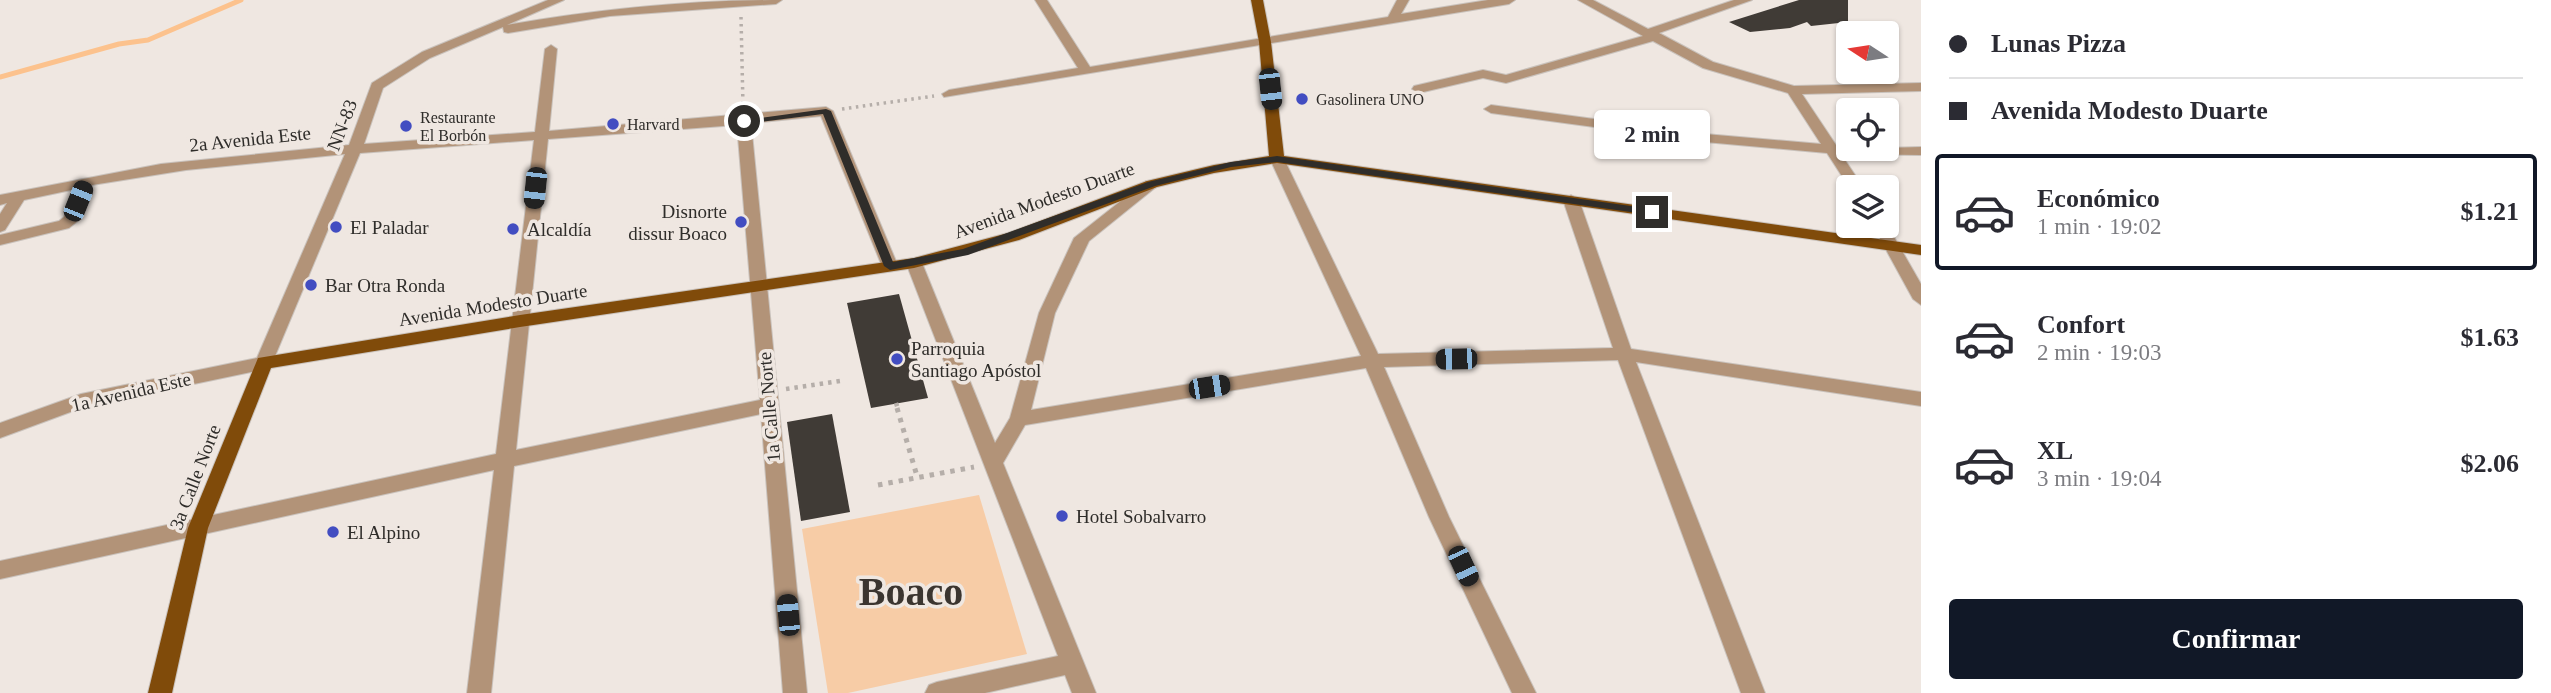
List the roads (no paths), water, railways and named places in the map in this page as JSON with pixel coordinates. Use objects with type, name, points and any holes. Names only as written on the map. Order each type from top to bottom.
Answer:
[{"type":"main road","points":[[1257,0],[1265,42],[1277,159]]},
{"type":"main road","name":"Avenida Modesto Duarte","points":[[264,363],[520,321],[759,288],[914,263],[965,252],[1030,231],[1077,210],[1151,184],[1231,164],[1277,159],[1921,250]]},
{"type":"main road","name":"3a Calle Norte","points":[[160,693],[198,528],[264,363]]},
{"type":"street","name":"NN-83","points":[[264,363],[355,148],[377,86],[426,55],[558,0]]},
{"type":"street","points":[[473,35],[610,12],[776,0]]},
{"type":"street","points":[[1027,0],[1043,3],[1086,71]]},
{"type":"street","points":[[1391,20],[1404,0]]},
{"type":"street","points":[[949,94],[1510,0]]},
{"type":"street","points":[[1584,0],[1708,65],[1793,90],[1921,87]]},
{"type":"street","points":[[1700,0],[1719,9]]},
{"type":"street","points":[[1419,89],[1483,74],[1506,79],[1653,34],[1746,0]]},
{"type":"street","points":[[479,693],[551,49]]},
{"type":"street","points":[[1793,90],[1848,175]]},
{"type":"street","points":[[1491,109],[1709,137],[1832,149],[1921,151]]},
{"type":"street","name":"2a Avenida Este","points":[[0,200],[142,170],[355,148],[541,135],[743,113],[833,110],[890,266]]},
{"type":"street","name":"1a Calle Norte","points":[[743,113],[795,693]]},
{"type":"street","points":[[1277,159],[1373,361],[1439,517],[1524,693]]},
{"type":"street","points":[[0,240],[57,228],[71,220],[86,182]]},
{"type":"street","points":[[992,464],[1019,419],[1047,313],[1082,238],[1151,184]]},
{"type":"street","points":[[0,227],[18,197]]},
{"type":"street","points":[[1571,200],[1624,355],[1753,693]]},
{"type":"street","points":[[1889,238],[1917,282],[1921,299]]},
{"type":"street","points":[[914,263],[1084,693]]},
{"type":"street","points":[[1019,419],[1373,361],[1624,355],[1921,399]]},
{"type":"street","name":"1a Avenida Este","points":[[0,431],[81,401],[264,363]]},
{"type":"street","points":[[0,570],[505,460],[769,399]]},
{"type":"street","points":[[951,691],[1072,663]]},
{"type":"waterway","points":[[0,77],[119,44],[148,40],[241,0]]},
{"type":"place","name":"Gasolinera UNO","points":[[1302,99]]},
{"type":"place","name":"Harvard","points":[[613,124]]},
{"type":"place","name":"Restaurante El Borbón","points":[[406,126]]},
{"type":"place","name":"Disnorte dissur Boaco","points":[[741,222]]},
{"type":"place","name":"El Paladar","points":[[336,227]]},
{"type":"place","name":"Alcaldía","points":[[513,229]]},
{"type":"place","name":"Bar Otra Ronda","points":[[311,285]]},
{"type":"place","name":"Parroquia Santiago Apóstol","points":[[897,359]]},
{"type":"place","name":"Hotel Sobalvarro","points":[[1062,516]]},
{"type":"place","name":"El Alpino","points":[[333,532]]},
{"type":"district","name":"Boaco","points":[[911,591]]}]
